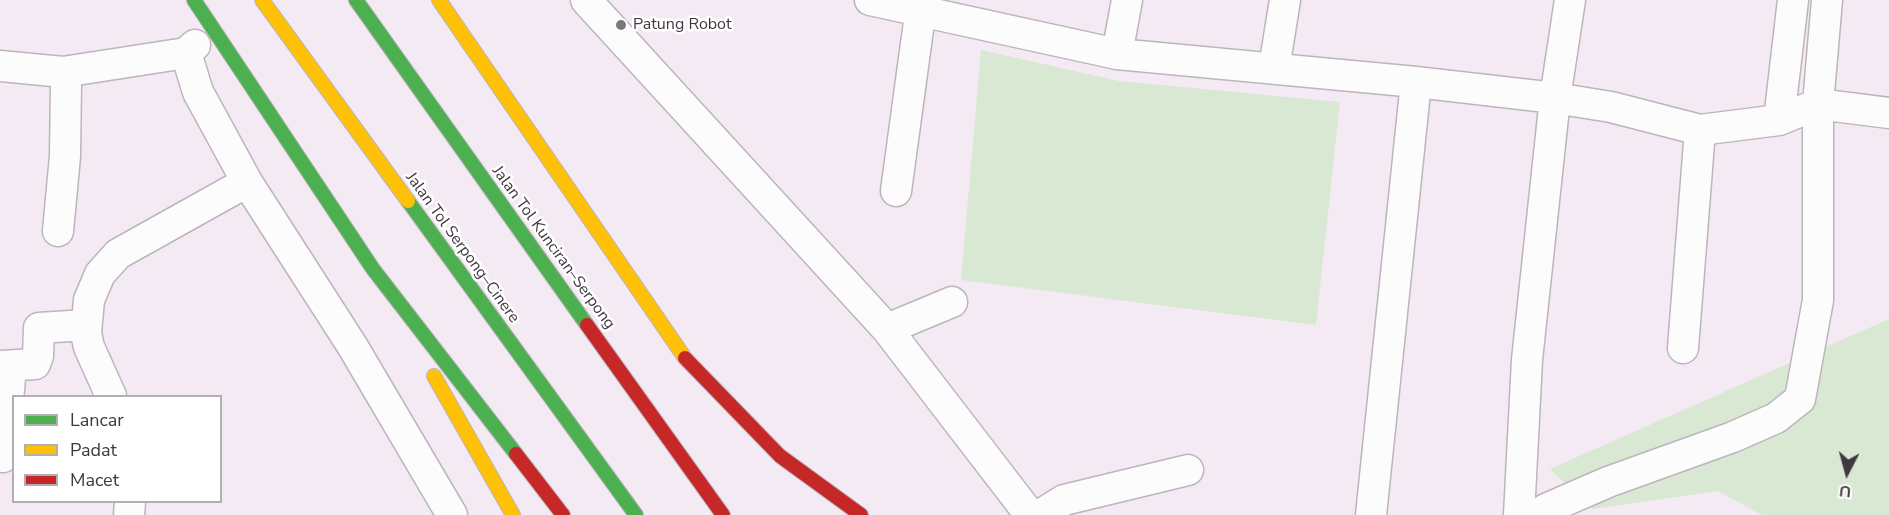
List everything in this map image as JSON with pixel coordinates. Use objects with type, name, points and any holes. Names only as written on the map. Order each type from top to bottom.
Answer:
[{"type":"highway","points":[[194,0],[373,269],[513,515]]},
{"type":"highway","name":"Jalan Tol Serpong–Cinere","points":[[262,0],[636,515]]},
{"type":"highway","name":"Jalan Tol Kunciran–Serpong","points":[[356,0],[723,515]]},
{"type":"highway","points":[[440,0],[686,359],[780,456],[861,515]]},
{"type":"highway","points":[[373,269],[563,515]]},
{"type":"street","points":[[586,0],[887,330],[1030,515]]},
{"type":"street","points":[[870,0],[921,5],[1117,54],[1416,82],[1555,98],[1611,107],[1700,130],[1779,120],[1818,104],[1889,113]]},
{"type":"street","points":[[1117,54],[1127,0]]},
{"type":"street","points":[[1274,68],[1285,0]]},
{"type":"street","points":[[1519,515],[1527,360],[1555,98],[1570,0]]},
{"type":"street","points":[[1779,120],[1793,0]]},
{"type":"street","points":[[1538,515],[1546,509],[1608,482],[1733,437],[1776,418],[1800,399],[1818,300],[1818,104],[1827,0]]},
{"type":"street","points":[[896,191],[921,5]]},
{"type":"street","points":[[0,66],[63,72],[191,49],[198,92],[247,182],[353,348],[453,515]]},
{"type":"street","points":[[58,231],[65,156],[66,84],[63,72]]},
{"type":"street","points":[[1371,515],[1416,82]]},
{"type":"street","points":[[1683,348],[1700,130]]},
{"type":"street","points":[[111,395],[89,347],[86,325],[89,300],[100,274],[118,254],[247,182]]},
{"type":"street","points":[[887,330],[952,302]]},
{"type":"street","points":[[3,457],[6,367],[34,364],[38,356],[39,328],[86,325]]},
{"type":"street","points":[[1040,515],[1064,500],[1188,470]]},
{"type":"green space","points":[[981,50],[1119,81],[1340,102],[1316,325],[961,280]]},
{"type":"green space","points":[[1889,319],[1889,515],[1762,515],[1718,491],[1593,509],[1550,469]]},
{"type":"traffic: fast","points":[[194,0],[373,269],[516,454]]},
{"type":"traffic: fast","points":[[356,0],[587,325]]},
{"type":"traffic: fast","points":[[408,201],[636,515]]},
{"type":"traffic: slow","points":[[262,0],[408,201]]},
{"type":"traffic: slow","points":[[439,0],[685,358]]},
{"type":"traffic: slow","points":[[434,376],[513,515]]},
{"type":"traffic: jam","points":[[587,325],[723,515]]},
{"type":"traffic: jam","points":[[685,358],[780,456],[861,515]]},
{"type":"traffic: jam","points":[[516,454],[563,515]]},
{"type":"place","name":"Patung Robot","points":[[621,25]]}]
